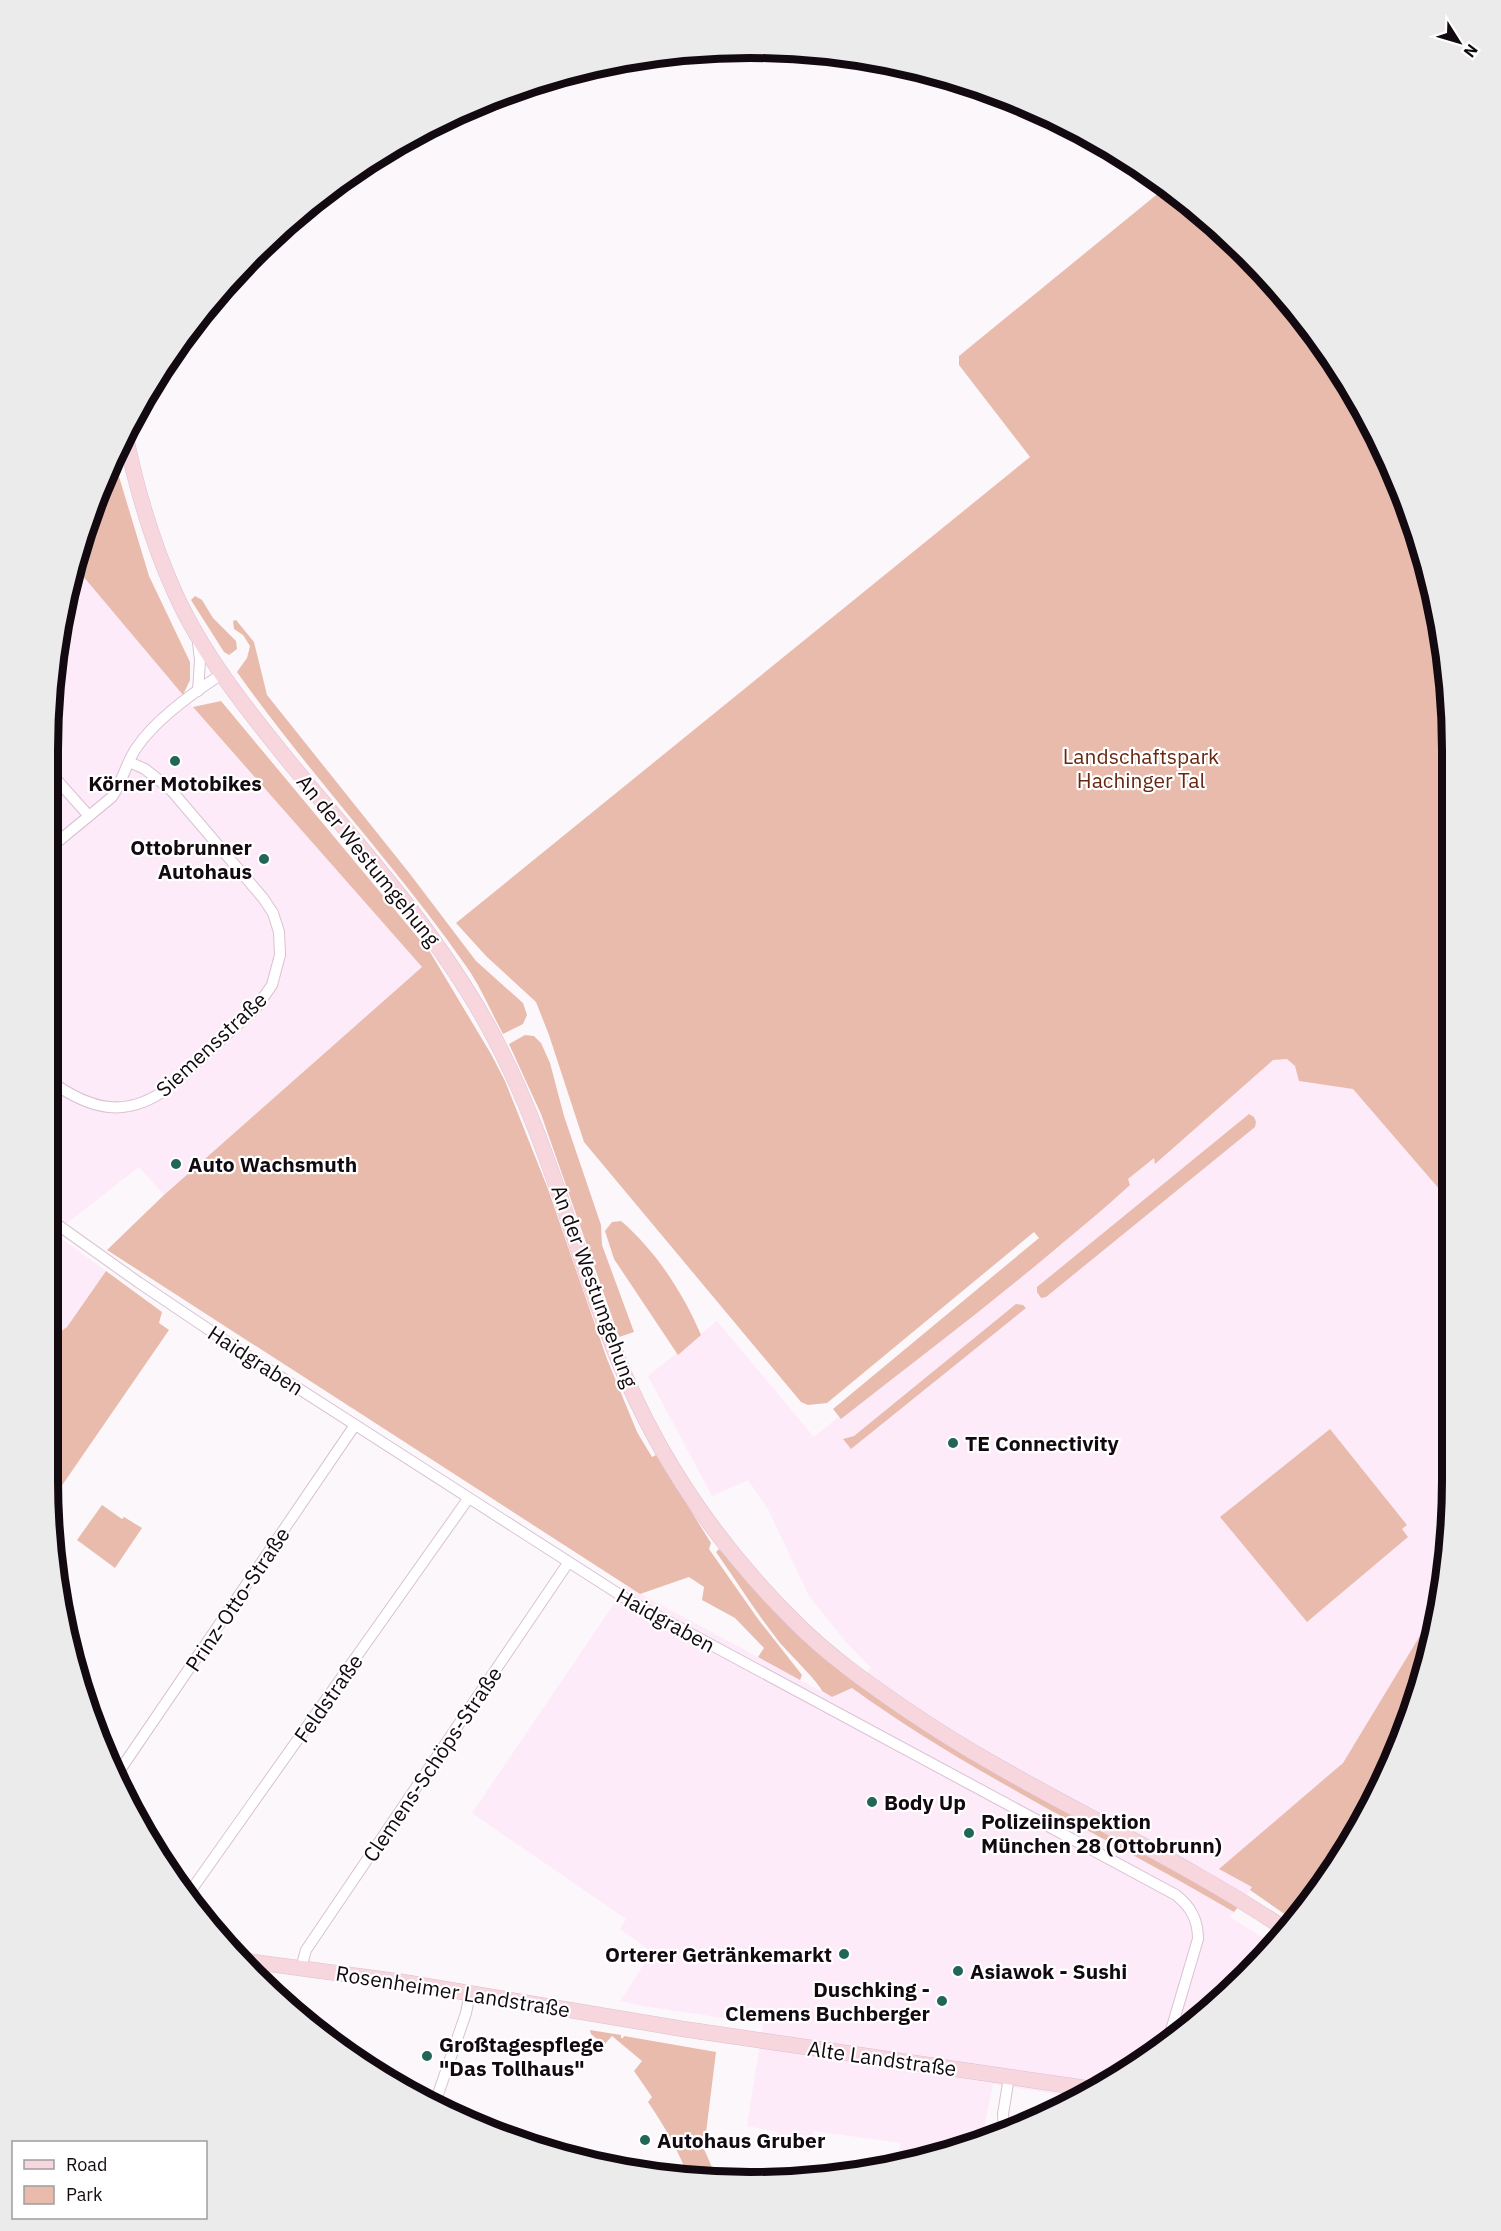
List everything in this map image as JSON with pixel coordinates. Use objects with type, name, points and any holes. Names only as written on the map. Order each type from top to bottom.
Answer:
[{"type":"main road","name":"An der Westumgehung","points":[[128,448],[153,537],[176,594],[222,675],[436,944],[485,1020],[532,1117],[617,1356],[650,1427],[697,1506],[744,1568],[775,1602],[828,1652],[863,1680],[934,1729],[1023,1782],[1224,1891],[1280,1926]]},
{"type":"main road","name":"Rosenheimer Landstraße","points":[[253,1962],[470,1993],[665,2026]]},
{"type":"main road","name":"Alte Landstraße","points":[[665,2026],[1082,2088]]},
{"type":"street","points":[[196,632],[200,660],[198,691]]},
{"type":"street","points":[[58,842],[112,797],[137,746],[146,736],[198,691],[222,675]]},
{"type":"street","name":"Siemensstraße","points":[[58,1086],[75,1097],[100,1106],[126,1108],[153,1099],[256,1008],[265,997],[276,974],[280,955],[279,932],[269,906],[171,790],[145,769],[129,762]]},
{"type":"street","points":[[58,781],[89,816]]},
{"type":"street","name":"Haidgraben","points":[[58,1225],[179,1310],[468,1499],[628,1600],[1182,1899],[1193,1912],[1197,1922],[1197,1939],[1171,2031]]},
{"type":"street","name":"Prinz-Otto-Straße","points":[[121,1768],[355,1425]]},
{"type":"street","name":"Feldstraße","points":[[192,1889],[468,1499]]},
{"type":"street","name":"Clemens-Schöps-Straße","points":[[301,1968],[306,1950],[568,1563]]},
{"type":"street","points":[[437,2097],[466,2013],[470,1993]]},
{"type":"street","points":[[1004,2124],[1009,2077]]},
{"type":"shaded area","points":[[81,574],[193,707],[422,967],[164,1195],[139,1167],[66,1224],[58,1218],[58,750],[64,660]]},
{"type":"shaded area","points":[[1307,1032],[1442,1187],[1441,1526],[1437,1571],[1426,1628],[1279,1875],[1252,1888],[1230,1917],[1268,1940],[1207,2001],[1135,2056],[1067,2096],[993,2084],[983,2132],[930,2149],[899,2156],[900,2143],[814,2131],[810,2152],[775,2146],[778,2132],[747,2126],[763,2024],[620,2001],[652,1952],[620,1929],[626,1919],[472,1813],[626,1586],[832,1697],[852,1687],[871,1668],[846,1642],[809,1596],[768,1509],[748,1480],[712,1496],[648,1376],[717,1321],[814,1437]],"holes":[[[1330,1429],[1407,1525],[1402,1529]]]},
{"type":"shaded area","points":[[58,1236],[106,1271],[67,1327],[58,1334]]},
{"type":"green space","name":"Landschaftspark Hachinger Tal","points":[[1160,192],[1207,230],[1271,294],[1300,329],[1350,404],[1390,486],[1406,528],[1419,571],[1437,660],[1442,750],[1442,1192],[1353,1089],[1299,1081],[1295,1066],[1287,1059],[1273,1060],[1155,1164],[1154,1158],[1128,1179],[1130,1185],[1046,1257],[841,1419],[833,1409],[1039,1238],[1034,1232],[827,1403],[808,1405],[801,1402],[584,1142],[536,1002],[487,957],[456,923],[1030,457],[959,365],[959,356]]},
{"type":"green space","points":[[118,472],[149,576],[190,662],[190,680],[183,695],[81,574],[95,528]]},
{"type":"green space","points":[[195,596],[202,600],[213,618],[236,641],[237,649],[229,655],[224,652],[191,600]]},
{"type":"green space","points":[[236,620],[254,642],[267,695],[410,874],[476,961],[523,1003],[527,1015],[523,1024],[503,1034],[471,974],[439,928],[293,747],[237,672],[247,658],[250,646],[243,635],[234,629],[233,621]]},
{"type":"green space","points":[[221,701],[430,952],[491,1054],[505,1081],[548,1189],[607,1359],[637,1432],[652,1457],[656,1455],[711,1543],[709,1549],[758,1619],[802,1675],[800,1680],[758,1657],[764,1648],[735,1618],[702,1600],[704,1587],[689,1577],[640,1594],[107,1250],[164,1195],[422,967],[193,707]]},
{"type":"green space","points":[[525,1035],[534,1036],[541,1043],[550,1063],[564,1116],[601,1225],[602,1245],[634,1332],[619,1337],[541,1114],[509,1044]]},
{"type":"green space","points":[[1249,1114],[1254,1117],[1255,1127],[1046,1297],[1041,1298],[1037,1287]]},
{"type":"green space","points":[[621,1221],[657,1259],[677,1288],[701,1335],[678,1355],[614,1259],[605,1231],[612,1222]]},
{"type":"green space","points":[[106,1271],[162,1312],[159,1323],[169,1330],[58,1491],[58,1334],[67,1327]]},
{"type":"green space","points":[[1016,1304],[1026,1308],[851,1449],[843,1439],[854,1436]]},
{"type":"green space","points":[[1330,1429],[1407,1525],[1402,1529],[1408,1537],[1307,1622],[1220,1517]]},
{"type":"green space","points":[[102,1505],[122,1519],[124,1517],[142,1528],[115,1568],[77,1540]]},
{"type":"green space","points":[[719,1549],[771,1608],[825,1656],[1239,1906],[1234,1912],[1040,1805],[944,1749],[852,1688],[832,1697],[822,1691],[763,1621],[716,1552]]},
{"type":"green space","points":[[1427,1624],[1406,1703],[1371,1787],[1326,1865],[1288,1916],[1250,1890],[1252,1887],[1219,1869],[1343,1763]]},
{"type":"green space","points":[[590,2030],[621,2035],[621,2038],[624,2036],[716,2052],[704,2149],[714,2171],[685,2169],[671,2139],[648,2102],[652,2097],[634,2071],[642,2061],[612,2036],[604,2045],[591,2034]]},
{"type":"place","name":"Körner Motobikes","points":[[175,761]]},
{"type":"place","name":"Ottobrunner Autohaus","points":[[264,859]]},
{"type":"place","name":"Auto Wachsmuth","points":[[176,1164]]},
{"type":"place","name":"TE Connectivity","points":[[953,1443]]},
{"type":"place","name":"Body Up","points":[[872,1802]]},
{"type":"place","name":"Polizeiinspektion München 28 (Ottobrunn)","points":[[969,1833]]},
{"type":"place","name":"Orterer Getränkemarkt","points":[[844,1954]]},
{"type":"place","name":"Asiawok - Sushi","points":[[958,1971]]},
{"type":"place","name":"Duschking - Clemens Buchberger","points":[[942,2001]]},
{"type":"place","name":"Großtagespflege \"Das Tollhaus\"","points":[[427,2056]]},
{"type":"place","name":"Autohaus Gruber","points":[[645,2140]]}]
